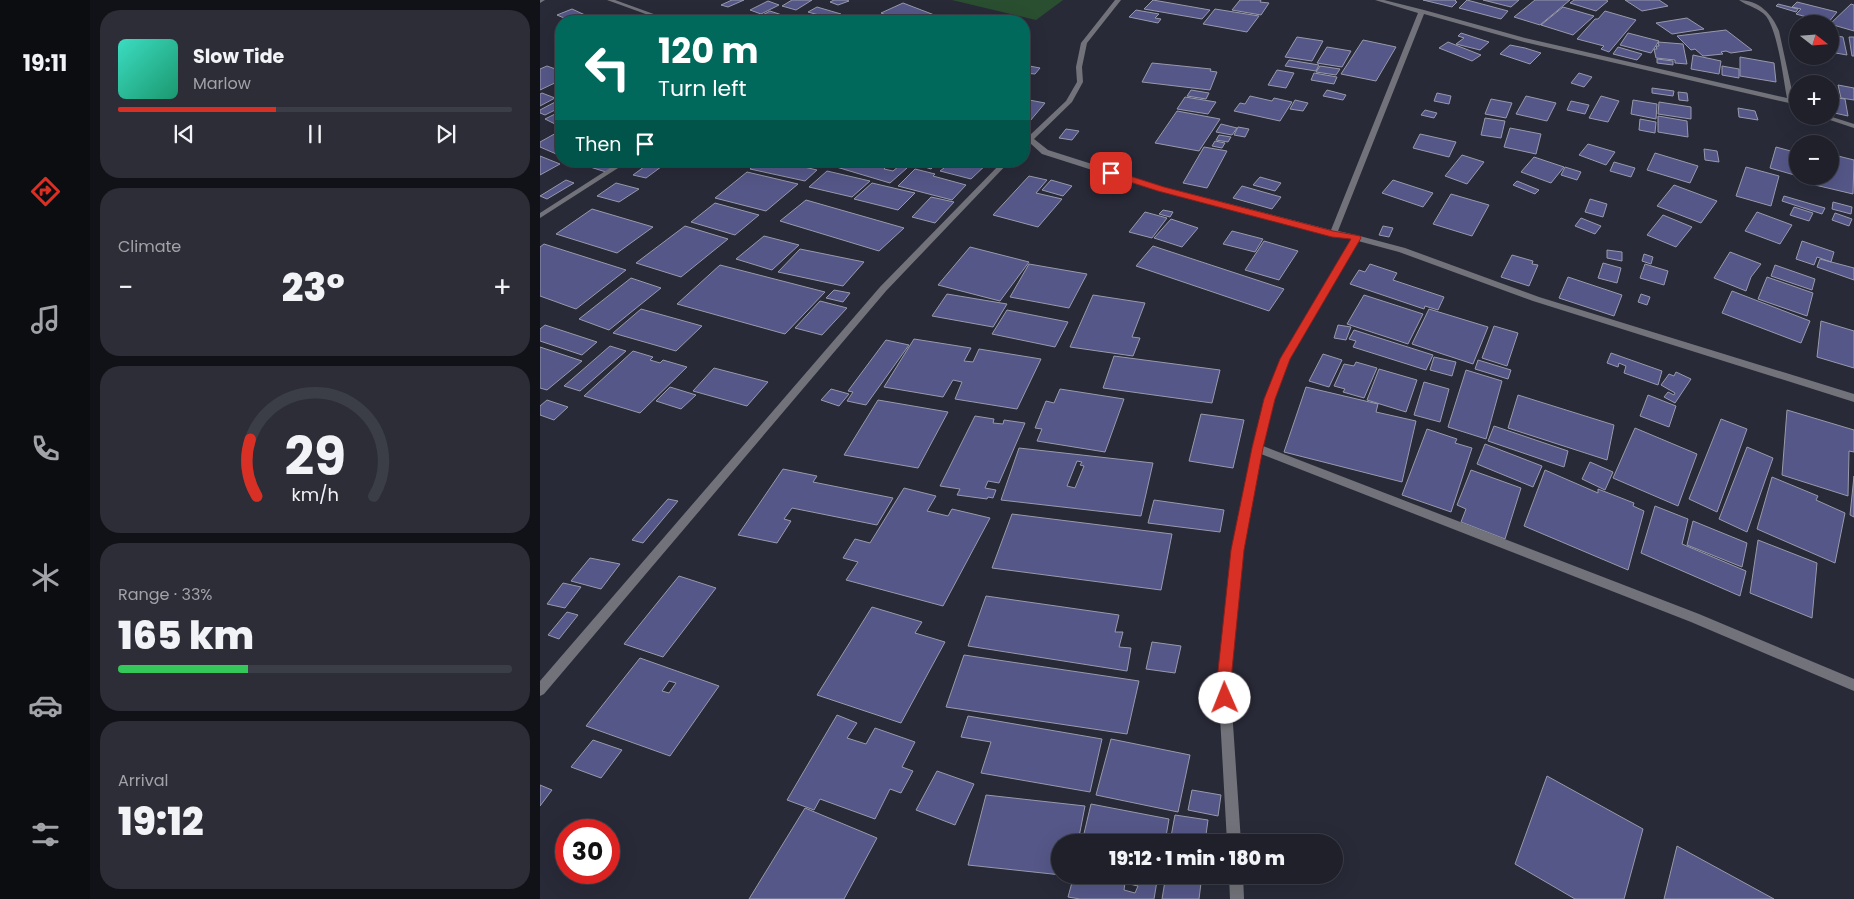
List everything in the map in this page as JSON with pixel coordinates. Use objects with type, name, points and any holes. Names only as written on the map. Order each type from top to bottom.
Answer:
[{"type":"street","points":[[610,0],[653,15]]},
{"type":"street","points":[[1030,136],[1069,102],[1080,82],[1078,67],[1084,43],[1118,0]]},
{"type":"street","points":[[1378,0],[1524,40],[1789,102]]},
{"type":"street","points":[[1742,0],[1769,16],[1776,31],[1789,83]]},
{"type":"street","points":[[1332,234],[1422,11]]},
{"type":"street","points":[[1839,121],[1854,126]]},
{"type":"street","points":[[1030,143],[1045,152],[1152,186],[1332,234],[1402,250],[1536,299],[1854,398]]},
{"type":"street","points":[[540,216],[617,167]]},
{"type":"street","points":[[540,690],[883,289],[1001,167]]},
{"type":"street","points":[[1234,834],[1224,680],[1238,550],[1257,448],[1270,399],[1285,359],[1356,238]]},
{"type":"street","points":[[1257,448],[1696,618],[1854,685]]},
{"type":"street","points":[[1236,884],[1237,899]]},
{"type":"green space","points":[[952,0],[1063,0],[1036,20],[1030,19],[1030,15],[1015,15]]},
{"type":"building","points":[[732,0],[744,0],[728,7],[721,5]]},
{"type":"building","points":[[792,0],[812,0],[796,10],[782,6]]},
{"type":"building","points":[[834,0],[849,1],[838,5],[830,2]]},
{"type":"building","points":[[1153,0],[1210,10],[1202,19],[1144,9]]},
{"type":"building","points":[[1240,0],[1261,0],[1260,2],[1269,3],[1261,15],[1232,10]]},
{"type":"building","points":[[1423,0],[1456,0],[1457,2],[1452,7]]},
{"type":"building","points":[[1467,0],[1508,11],[1501,19],[1459,8]]},
{"type":"building","points":[[1483,0],[1519,0],[1511,7]]},
{"type":"building","points":[[1535,0],[1570,0],[1540,25],[1514,17]]},
{"type":"building","points":[[1574,0],[1608,1],[1596,11],[1570,3]]},
{"type":"building","points":[[1625,0],[1659,0],[1668,6],[1642,11]]},
{"type":"building","points":[[768,1],[779,5],[761,14],[750,10]]},
{"type":"building","points":[[1797,2],[1837,12],[1835,15],[1800,15],[1796,14],[1801,9],[1792,7]]},
{"type":"building","points":[[903,3],[934,15],[886,15],[881,13]]},
{"type":"building","points":[[1778,4],[1798,9],[1796,12],[1776,6]]},
{"type":"building","points":[[1851,4],[1854,5],[1854,31],[1839,27],[1839,15]]},
{"type":"building","points":[[817,7],[841,14],[819,15],[808,12]]},
{"type":"building","points":[[1563,7],[1594,16],[1573,35],[1541,25]]},
{"type":"building","points":[[572,9],[585,15],[557,15]]},
{"type":"building","points":[[1215,9],[1259,16],[1247,32],[1203,24]]},
{"type":"building","points":[[1136,10],[1159,14],[1155,18],[1161,19],[1158,23],[1129,17]]},
{"type":"building","points":[[770,11],[782,15],[763,15]]},
{"type":"building","points":[[1605,11],[1636,20],[1609,52],[1601,49],[1604,46],[1577,39]]},
{"type":"building","points":[[1687,18],[1704,29],[1672,34],[1656,23]]},
{"type":"building","points":[[1726,30],[1752,50],[1731,53],[1726,51],[1721,52],[1723,54],[1703,56],[1695,49],[1691,50],[1677,36]]},
{"type":"building","points":[[1461,33],[1489,42],[1480,50],[1456,44],[1464,38],[1458,36]]},
{"type":"building","points":[[1628,33],[1659,41],[1651,53],[1620,45]]},
{"type":"building","points":[[1839,36],[1843,37],[1847,55],[1839,54]]},
{"type":"building","points":[[1297,37],[1323,41],[1312,61],[1285,57]]},
{"type":"building","points":[[1849,37],[1854,37],[1854,56],[1852,56]]},
{"type":"building","points":[[1363,40],[1396,47],[1376,81],[1341,74]]},
{"type":"building","points":[[1448,42],[1481,55],[1472,61],[1439,48]]},
{"type":"building","points":[[1658,42],[1683,44],[1687,64],[1675,63],[1675,60],[1656,58],[1654,49],[1657,49],[1656,46],[1659,46]]},
{"type":"building","points":[[1510,45],[1541,53],[1530,64],[1500,54]]},
{"type":"building","points":[[1327,47],[1351,51],[1342,67],[1317,63]]},
{"type":"building","points":[[1618,47],[1642,54],[1637,60],[1613,54]]},
{"type":"building","points":[[1693,55],[1721,61],[1719,74],[1691,69]]},
{"type":"building","points":[[1740,57],[1774,63],[1776,82],[1740,76]]},
{"type":"building","points":[[1657,59],[1673,61],[1673,65],[1657,63]]},
{"type":"building","points":[[1289,60],[1319,65],[1316,71],[1285,66]]},
{"type":"building","points":[[1152,63],[1211,69],[1210,71],[1217,72],[1210,90],[1142,82]]},
{"type":"building","points":[[547,66],[555,69],[555,83],[540,90],[540,69]]},
{"type":"building","points":[[1030,66],[1040,68],[1035,74],[1030,74]]},
{"type":"building","points":[[1320,66],[1340,69],[1336,75],[1316,72]]},
{"type":"building","points":[[1722,66],[1739,69],[1739,78],[1722,75]]},
{"type":"building","points":[[1277,70],[1294,73],[1286,88],[1268,85]]},
{"type":"building","points":[[1314,73],[1337,77],[1334,84],[1311,80]]},
{"type":"building","points":[[1579,73],[1592,77],[1584,87],[1571,83]]},
{"type":"building","points":[[1839,85],[1854,88],[1854,100],[1841,98]]},
{"type":"building","points":[[1652,88],[1674,91],[1673,96],[1652,93]]},
{"type":"building","points":[[1191,90],[1209,93],[1206,99],[1187,96]]},
{"type":"building","points":[[1327,90],[1346,95],[1343,100],[1323,96]]},
{"type":"building","points":[[1678,92],[1687,93],[1688,101],[1679,100]]},
{"type":"building","points":[[1437,93],[1451,96],[1449,104],[1434,101]]},
{"type":"building","points":[[540,94],[555,98],[540,106]]},
{"type":"building","points":[[1250,96],[1272,101],[1274,98],[1292,102],[1280,121],[1234,111],[1240,103],[1245,104]]},
{"type":"building","points":[[1526,96],[1556,103],[1547,121],[1516,114]]},
{"type":"building","points":[[1601,96],[1619,101],[1608,122],[1589,118]]},
{"type":"building","points":[[1185,97],[1216,102],[1208,114],[1177,109]]},
{"type":"building","points":[[1839,98],[1845,99],[1848,116],[1839,114]]},
{"type":"building","points":[[1491,99],[1512,103],[1506,118],[1485,114]]},
{"type":"building","points":[[1030,100],[1045,103],[1030,121]]},
{"type":"building","points":[[1295,100],[1308,103],[1303,111],[1290,109]]},
{"type":"building","points":[[1633,100],[1657,104],[1656,119],[1631,114]]},
{"type":"building","points":[[1571,101],[1589,105],[1585,114],[1567,110]]},
{"type":"building","points":[[555,102],[555,110],[545,115],[540,113],[540,110]]},
{"type":"building","points":[[1659,102],[1691,107],[1691,119],[1658,114]]},
{"type":"building","points":[[1738,108],[1755,111],[1758,120],[1739,117]]},
{"type":"building","points":[[1425,110],[1437,113],[1434,118],[1421,115]]},
{"type":"building","points":[[1177,111],[1220,119],[1199,151],[1155,143]]},
{"type":"building","points":[[555,114],[555,124],[545,119]]},
{"type":"building","points":[[1658,116],[1687,121],[1688,137],[1658,132]]},
{"type":"building","points":[[1485,118],[1505,121],[1501,138],[1481,135]]},
{"type":"building","points":[[1640,119],[1656,122],[1655,133],[1639,130]]},
{"type":"building","points":[[1221,124],[1237,128],[1232,135],[1216,132]]},
{"type":"building","points":[[1238,127],[1249,129],[1245,137],[1234,135]]},
{"type":"building","points":[[1510,128],[1541,134],[1536,154],[1504,147]]},
{"type":"building","points":[[1066,129],[1079,131],[1072,140],[1059,138]]},
{"type":"building","points":[[555,134],[555,153],[540,147],[540,142]]},
{"type":"building","points":[[1420,134],[1456,142],[1449,157],[1413,148]]},
{"type":"building","points":[[1219,135],[1231,137],[1228,142],[1216,140]]},
{"type":"building","points":[[1215,141],[1225,143],[1222,148],[1212,146]]},
{"type":"building","points":[[1588,144],[1615,152],[1606,165],[1579,155]]},
{"type":"building","points":[[1204,147],[1227,151],[1207,188],[1183,183]]},
{"type":"building","points":[[1776,147],[1789,151],[1789,173],[1770,168]]},
{"type":"building","points":[[1704,149],[1717,151],[1719,162],[1705,160]]},
{"type":"building","points":[[1655,153],[1698,166],[1690,183],[1647,170]]},
{"type":"building","points":[[1462,155],[1484,162],[1467,184],[1445,176]]},
{"type":"building","points":[[540,156],[555,162],[555,167],[540,175]]},
{"type":"building","points":[[1839,156],[1854,160],[1853,194],[1815,185],[1839,185]]},
{"type":"building","points":[[1534,157],[1564,167],[1551,183],[1521,172]]},
{"type":"building","points":[[1614,162],[1635,168],[1631,177],[1610,171]]},
{"type":"building","points":[[590,167],[614,167],[606,172]]},
{"type":"building","points":[[644,167],[661,167],[646,178],[633,175]]},
{"type":"building","points":[[752,167],[804,167],[817,170],[805,181],[750,169]]},
{"type":"building","points":[[836,167],[886,167],[884,169],[893,171],[898,167],[907,168],[890,183]]},
{"type":"building","points":[[941,167],[984,167],[971,179],[940,171],[944,168]]},
{"type":"building","points":[[1565,167],[1581,172],[1577,180],[1561,175]]},
{"type":"building","points":[[1746,167],[1779,176],[1771,206],[1736,196]]},
{"type":"building","points":[[915,169],[966,185],[952,200],[898,186]]},
{"type":"building","points":[[827,171],[870,181],[852,197],[809,187]]},
{"type":"building","points":[[747,172],[798,184],[766,211],[715,198]]},
{"type":"building","points":[[1029,176],[1047,180],[1036,193],[1062,199],[1038,227],[993,215]]},
{"type":"building","points":[[1260,177],[1281,183],[1275,191],[1253,185]]},
{"type":"building","points":[[566,180],[574,183],[547,199],[540,196]]},
{"type":"building","points":[[1051,180],[1072,186],[1063,196],[1042,190]]},
{"type":"building","points":[[1393,180],[1433,193],[1423,207],[1382,193]]},
{"type":"building","points":[[1517,181],[1539,190],[1535,194],[1513,185]]},
{"type":"building","points":[[616,183],[639,189],[619,202],[597,196]]},
{"type":"building","points":[[872,183],[915,193],[898,210],[854,199]]},
{"type":"building","points":[[1674,185],[1717,201],[1701,223],[1657,206]]},
{"type":"building","points":[[1242,186],[1281,197],[1272,209],[1233,198]]},
{"type":"building","points":[[1451,194],[1489,205],[1472,236],[1433,224]]},
{"type":"building","points":[[1784,196],[1825,208],[1822,214],[1782,201]]},
{"type":"building","points":[[931,197],[954,202],[935,223],[912,217]]},
{"type":"building","points":[[1590,199],[1607,204],[1603,217],[1585,212]]},
{"type":"building","points":[[806,200],[904,228],[879,251],[780,221]]},
{"type":"building","points":[[1833,202],[1852,207],[1851,214],[1832,209]]},
{"type":"building","points":[[715,203],[759,215],[735,235],[691,222]]},
{"type":"building","points":[[1794,207],[1813,213],[1809,221],[1790,215]]},
{"type":"building","points":[[592,209],[653,227],[617,253],[556,234]]},
{"type":"building","points":[[1163,210],[1173,212],[1170,217],[1159,214]]},
{"type":"building","points":[[1145,212],[1167,218],[1152,238],[1129,232]]},
{"type":"building","points":[[1757,212],[1792,225],[1780,244],[1745,231]]},
{"type":"building","points":[[1835,213],[1852,219],[1849,226],[1832,220]]},
{"type":"building","points":[[1663,215],[1692,227],[1676,247],[1647,235]]},
{"type":"building","points":[[1581,218],[1601,226],[1595,234],[1575,226]]},
{"type":"building","points":[[1171,219],[1198,228],[1182,247],[1154,238]]},
{"type":"building","points":[[685,226],[728,239],[681,277],[636,263]]},
{"type":"building","points":[[1383,226],[1393,228],[1389,237],[1379,235]]},
{"type":"building","points":[[1232,231],[1263,239],[1255,252],[1223,244]]},
{"type":"building","points":[[764,236],[799,245],[772,270],[736,259]]},
{"type":"building","points":[[1264,241],[1298,251],[1279,280],[1245,270]]},
{"type":"building","points":[[1802,241],[1834,252],[1831,262],[1817,257],[1814,265],[1796,259]]},
{"type":"building","points":[[544,244],[626,270],[576,309],[540,296],[540,247]]},
{"type":"building","points":[[1153,246],[1284,289],[1269,311],[1136,266]]},
{"type":"building","points":[[970,247],[1029,262],[1000,301],[938,285]]},
{"type":"building","points":[[800,249],[864,262],[843,286],[778,272]]},
{"type":"building","points":[[1607,250],[1622,252],[1622,261],[1607,258]]},
{"type":"building","points":[[1730,252],[1761,264],[1751,277],[1746,291],[1714,278]]},
{"type":"building","points":[[1644,254],[1653,257],[1651,264],[1642,261]]},
{"type":"building","points":[[1512,255],[1533,261],[1532,264],[1538,265],[1529,286],[1501,277]]},
{"type":"building","points":[[1820,259],[1854,268],[1854,280],[1817,267]]},
{"type":"building","points":[[1603,263],[1621,268],[1617,283],[1598,278]]},
{"type":"building","points":[[1029,264],[1087,274],[1069,308],[1010,297]]},
{"type":"building","points":[[1370,264],[1397,273],[1393,280],[1444,297],[1438,310],[1425,306],[1424,309],[1350,284],[1359,270],[1365,272]]},
{"type":"building","points":[[1645,264],[1668,271],[1664,285],[1640,278]]},
{"type":"building","points":[[720,265],[825,292],[785,334],[677,304]]},
{"type":"building","points":[[1775,265],[1815,279],[1812,290],[1771,276]]},
{"type":"building","points":[[1568,277],[1622,295],[1614,316],[1559,298]]},
{"type":"building","points":[[1767,277],[1813,293],[1807,316],[1758,299]]},
{"type":"building","points":[[631,278],[661,288],[609,330],[579,319]]},
{"type":"building","points":[[834,290],[850,293],[843,302],[826,298]]},
{"type":"building","points":[[1732,291],[1810,321],[1801,343],[1722,313]]},
{"type":"building","points":[[947,294],[1007,304],[993,327],[932,316]]},
{"type":"building","points":[[1641,294],[1650,297],[1647,305],[1638,302]]},
{"type":"building","points":[[1093,295],[1145,303],[1132,337],[1140,338],[1133,356],[1070,347]]},
{"type":"building","points":[[1364,295],[1423,314],[1408,344],[1347,324]]},
{"type":"building","points":[[820,301],[847,308],[822,335],[795,328]]},
{"type":"building","points":[[641,309],[702,326],[676,351],[613,333]]},
{"type":"building","points":[[1429,309],[1488,327],[1473,364],[1412,344]]},
{"type":"building","points":[[1007,310],[1068,322],[1055,347],[992,334]]},
{"type":"building","points":[[1821,321],[1854,331],[1854,368],[1817,357]]},
{"type":"building","points":[[545,325],[597,342],[582,355],[540,341],[540,329]]},
{"type":"building","points":[[1338,325],[1351,327],[1346,340],[1334,338]]},
{"type":"building","points":[[1494,326],[1518,333],[1507,366],[1482,358]]},
{"type":"building","points":[[1354,330],[1433,355],[1426,370],[1353,347],[1356,341],[1349,339]]},
{"type":"building","points":[[914,339],[971,348],[964,361],[973,362],[979,349],[1041,359],[1017,409],[955,399],[962,382],[953,380],[943,397],[884,387]]},
{"type":"building","points":[[886,340],[909,345],[866,405],[847,401],[853,392],[848,391]]},
{"type":"building","points":[[610,346],[626,351],[580,391],[564,386]]},
{"type":"building","points":[[540,347],[582,361],[547,390],[540,388]]},
{"type":"building","points":[[633,351],[653,357],[650,360],[660,363],[663,360],[687,367],[640,413],[584,396]]},
{"type":"building","points":[[1611,353],[1662,371],[1658,385],[1624,373],[1626,366],[1619,363],[1618,367],[1607,363]]},
{"type":"building","points":[[1323,354],[1342,360],[1329,387],[1309,381]]},
{"type":"building","points":[[1114,356],[1220,370],[1212,403],[1103,388]]},
{"type":"building","points":[[1434,357],[1456,362],[1452,376],[1430,370]]},
{"type":"building","points":[[1478,360],[1511,370],[1508,379],[1475,369]]},
{"type":"building","points":[[1356,362],[1377,368],[1364,398],[1343,392],[1345,389],[1334,386],[1344,364],[1354,366]]},
{"type":"building","points":[[714,368],[768,382],[747,406],[693,391]]},
{"type":"building","points":[[1379,369],[1417,380],[1406,412],[1367,400]]},
{"type":"building","points":[[1466,370],[1502,381],[1486,439],[1448,427]]},
{"type":"building","points":[[1676,372],[1691,379],[1675,403],[1664,397],[1668,392],[1674,395],[1675,393],[1661,385],[1669,374],[1674,376]]},
{"type":"building","points":[[1424,382],[1449,389],[1440,422],[1414,415]]},
{"type":"building","points":[[670,387],[696,395],[681,409],[656,401]]},
{"type":"building","points":[[1306,387],[1378,404],[1376,412],[1416,421],[1402,482],[1284,452]]},
{"type":"building","points":[[831,389],[849,394],[839,406],[821,400]]},
{"type":"building","points":[[1060,389],[1124,399],[1105,452],[1037,441],[1042,429],[1035,428],[1046,401],[1054,403]]},
{"type":"building","points":[[1518,395],[1614,425],[1607,460],[1508,428]]},
{"type":"building","points":[[1648,395],[1676,406],[1669,427],[1640,416]]},
{"type":"building","points":[[547,400],[568,407],[554,420],[540,415],[540,406]]},
{"type":"building","points":[[878,400],[948,412],[918,468],[844,455]]},
{"type":"building","points":[[1787,410],[1854,430],[1854,452],[1849,451],[1848,496],[1782,475]]},
{"type":"building","points":[[1201,414],[1244,420],[1233,468],[1189,461]]},
{"type":"building","points":[[975,416],[994,419],[993,423],[1003,424],[1004,420],[1025,423],[999,483],[988,481],[985,488],[996,490],[993,498],[957,495],[960,489],[940,486]]},
{"type":"building","points":[[1721,419],[1747,429],[1717,512],[1689,499]]},
{"type":"building","points":[[1494,426],[1568,451],[1564,467],[1488,441]]},
{"type":"building","points":[[1635,428],[1697,454],[1678,506],[1613,478]]},
{"type":"building","points":[[1427,429],[1457,439],[1455,443],[1472,448],[1451,512],[1402,495]]},
{"type":"building","points":[[1485,444],[1542,466],[1533,487],[1477,464]]},
{"type":"building","points":[[1747,447],[1773,458],[1747,532],[1719,519]]},
{"type":"building","points":[[1019,448],[1153,463],[1141,516],[1001,500]],"holes":[[[1077,461],[1082,462],[1080,465],[1084,466],[1075,488],[1067,486]]]},
{"type":"building","points":[[1590,462],[1613,472],[1605,490],[1582,479]]},
{"type":"building","points":[[783,469],[817,476],[813,482],[893,498],[877,525],[792,508],[784,519],[791,521],[777,543],[738,535]]},
{"type":"building","points":[[1471,470],[1521,488],[1505,539],[1461,522],[1466,509],[1457,505]]},
{"type":"building","points":[[1545,470],[1598,493],[1598,489],[1634,503],[1633,506],[1644,511],[1628,570],[1524,526]]},
{"type":"building","points":[[1854,476],[1854,517],[1850,515]]},
{"type":"building","points":[[1772,477],[1818,496],[1816,500],[1845,513],[1835,563],[1757,529]]},
{"type":"building","points":[[904,488],[936,496],[927,511],[948,516],[952,509],[990,518],[943,606],[846,580],[858,562],[843,558],[855,539],[870,543]]},
{"type":"building","points":[[668,499],[678,501],[643,543],[632,540]]},
{"type":"building","points":[[1154,500],[1224,510],[1220,532],[1148,523]]},
{"type":"building","points":[[1655,506],[1688,519],[1682,544],[1746,571],[1740,596],[1641,553]]},
{"type":"building","points":[[1012,514],[1172,534],[1161,590],[992,568]]},
{"type":"building","points":[[1693,521],[1747,543],[1742,567],[1687,545]]},
{"type":"building","points":[[1758,540],[1817,563],[1812,618],[1750,593]]},
{"type":"building","points":[[590,558],[620,564],[601,589],[571,581]]},
{"type":"building","points":[[679,576],[716,588],[663,657],[624,644]]},
{"type":"building","points":[[563,583],[581,587],[565,608],[547,604]]},
{"type":"building","points":[[986,596],[1119,615],[1115,632],[1123,632],[1119,647],[1131,648],[1127,671],[968,646]]},
{"type":"building","points":[[872,607],[922,622],[915,633],[945,642],[901,723],[817,695]]},
{"type":"building","points":[[567,612],[578,615],[559,639],[548,635]]},
{"type":"building","points":[[1152,642],[1181,646],[1175,673],[1146,669]]},
{"type":"building","points":[[964,655],[1139,681],[1127,734],[946,707]]},
{"type":"building","points":[[640,658],[719,686],[670,756],[586,726]],"holes":[[[669,681],[676,683],[669,693],[662,691]]]},
{"type":"building","points":[[837,715],[857,723],[847,738],[866,744],[875,728],[915,742],[902,767],[913,771],[901,793],[890,789],[875,819],[820,799],[814,810],[787,800]]},
{"type":"building","points":[[968,716],[1102,739],[1090,792],[981,773],[991,742],[961,737]]},
{"type":"building","points":[[1111,739],[1190,755],[1178,812],[1096,795]]},
{"type":"building","points":[[593,740],[622,750],[601,778],[571,767]]},
{"type":"building","points":[[937,771],[974,784],[955,825],[916,810]]},
{"type":"building","points":[[1547,776],[1643,829],[1624,899],[1575,899],[1515,864]]},
{"type":"building","points":[[540,785],[552,790],[540,806]]},
{"type":"building","points":[[1192,790],[1221,795],[1218,816],[1188,810]]},
{"type":"building","points":[[986,795],[1085,806],[1080,834],[1051,834],[1051,874],[968,865]]},
{"type":"building","points":[[1091,804],[1169,819],[1166,834],[1084,834]]},
{"type":"building","points":[[805,808],[877,838],[844,899],[749,899]]},
{"type":"building","points":[[1175,815],[1208,820],[1206,834],[1171,834]]},
{"type":"building","points":[[1677,846],[1774,899],[1664,899]]},
{"type":"building","points":[[1072,884],[1125,884],[1124,890],[1135,893],[1138,886],[1129,884],[1156,884],[1154,899],[1080,899],[1068,897]]},
{"type":"building","points":[[1164,884],[1201,884],[1199,899],[1162,899]]},
{"type":"route","points":[[1111,173],[1161,189],[1332,234],[1356,238],[1285,359],[1270,399],[1257,448],[1238,550],[1224,680],[1225,698]]}]
